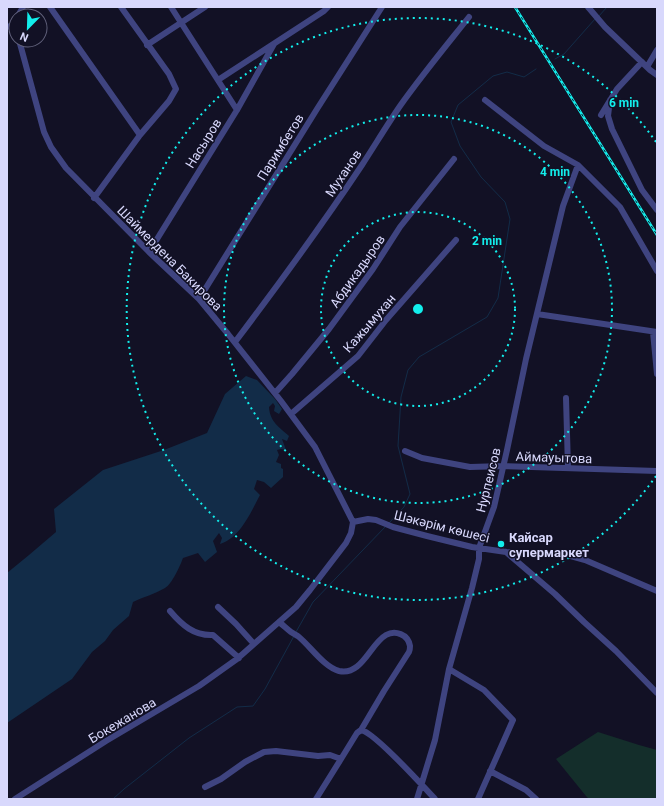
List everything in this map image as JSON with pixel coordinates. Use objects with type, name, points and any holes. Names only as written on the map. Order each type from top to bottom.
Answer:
[{"type":"street","points":[[50,7],[140,135]]},
{"type":"street","points":[[94,198],[176,89],[168,74],[121,7]]},
{"type":"street","points":[[171,7],[236,110]]},
{"type":"street","points":[[147,45],[205,7]]},
{"type":"street","points":[[218,80],[274,44],[327,7]]},
{"type":"street","name":"Паримбетов","points":[[198,299],[382,7]]},
{"type":"street","points":[[588,7],[605,27],[657,75]]},
{"type":"street","name":"Муханов","points":[[235,342],[326,218],[363,164],[399,107],[469,17]]},
{"type":"street","name":"Насыров","points":[[148,252],[236,110],[274,44]]},
{"type":"street","name":"Шаймердена Бакирова","points":[[21,48],[44,132],[51,147],[66,168],[94,198],[198,299],[235,342],[315,447],[354,522]]},
{"type":"street","points":[[647,67],[657,50]]},
{"type":"street","points":[[601,115],[617,89],[642,62]]},
{"type":"street","points":[[485,100],[544,146],[578,165],[620,206],[657,271]]},
{"type":"street","points":[[610,100],[608,116],[612,129],[642,190],[657,210]]},
{"type":"street","name":"Абдикадыров","points":[[275,393],[329,329],[400,227],[454,159]]},
{"type":"street","name":"Нурпеисов","points":[[417,799],[435,740],[449,669],[479,559],[479,548],[494,507],[526,359],[563,206],[578,165]]},
{"type":"street","name":"Кажымухан","points":[[291,414],[358,356],[386,320],[456,240]]},
{"type":"street","points":[[537,314],[655,332],[657,374]]},
{"type":"street","points":[[566,398],[568,468]]},
{"type":"street","name":"Аймауытова","points":[[405,451],[422,458],[470,467],[504,466],[657,471]]},
{"type":"street","name":"Шәкәрім көшесі","points":[[354,522],[368,519],[376,520],[393,527],[479,548],[506,552],[567,555],[585,560],[657,591]]},
{"type":"street","name":"Бокежанова","points":[[15,799],[106,741],[199,686],[239,658],[296,607],[346,543],[354,522]]},
{"type":"street","points":[[506,552],[555,594],[616,651],[657,693]]},
{"type":"street","points":[[218,607],[254,644]]},
{"type":"street","points":[[170,611],[178,621],[196,633],[205,636],[214,636],[239,658]]},
{"type":"street","points":[[279,622],[291,632],[299,636],[329,666],[340,671],[348,671],[363,661],[379,640],[385,635],[398,633],[407,639],[410,646],[409,652],[316,799]]},
{"type":"street","points":[[449,669],[484,690],[513,720],[478,799]]},
{"type":"street","points":[[359,731],[365,730],[376,739],[435,799]]},
{"type":"street","points":[[205,787],[221,779],[245,762],[264,752],[276,751],[318,756],[330,755],[341,759]]},
{"type":"street","points":[[490,771],[526,790],[536,799]]},
{"type":"green space","points":[[598,732],[657,750],[657,799],[589,799],[586,796],[556,759]]},
{"type":"water","points":[[246,376],[257,380],[275,399],[282,409],[279,414],[274,411],[275,406],[273,403],[269,407],[273,420],[289,436],[287,441],[282,439],[286,450],[277,450],[279,455],[276,462],[281,464],[281,468],[283,469],[283,477],[271,488],[264,482],[257,480],[254,489],[260,495],[249,516],[233,536],[220,544],[222,538],[219,533],[213,541],[217,552],[205,562],[198,553],[183,558],[176,574],[168,586],[133,602],[129,616],[92,652],[72,679],[7,723],[7,573],[56,532],[54,509],[103,470],[164,450],[207,433],[225,394]]},
{"type":"waterway","points":[[599,16],[607,7]]},
{"type":"waterway","points":[[555,59],[564,54],[595,19]]},
{"type":"waterway","points":[[389,523],[404,507],[410,494],[398,446],[401,397],[408,370],[419,357],[487,317],[498,298],[510,219],[505,202],[481,177],[460,146],[451,122],[458,105],[493,76],[507,72],[524,77],[536,69]]},
{"type":"waterway","points":[[296,632],[313,602],[386,526]]},
{"type":"waterway","points":[[113,799],[189,738],[237,707],[253,706],[265,689],[294,636]]},
{"type":"railway","points":[[515,7],[657,235]]},
{"type":"place","name":"Кайсар супермаркет","points":[[501,544]]}]
